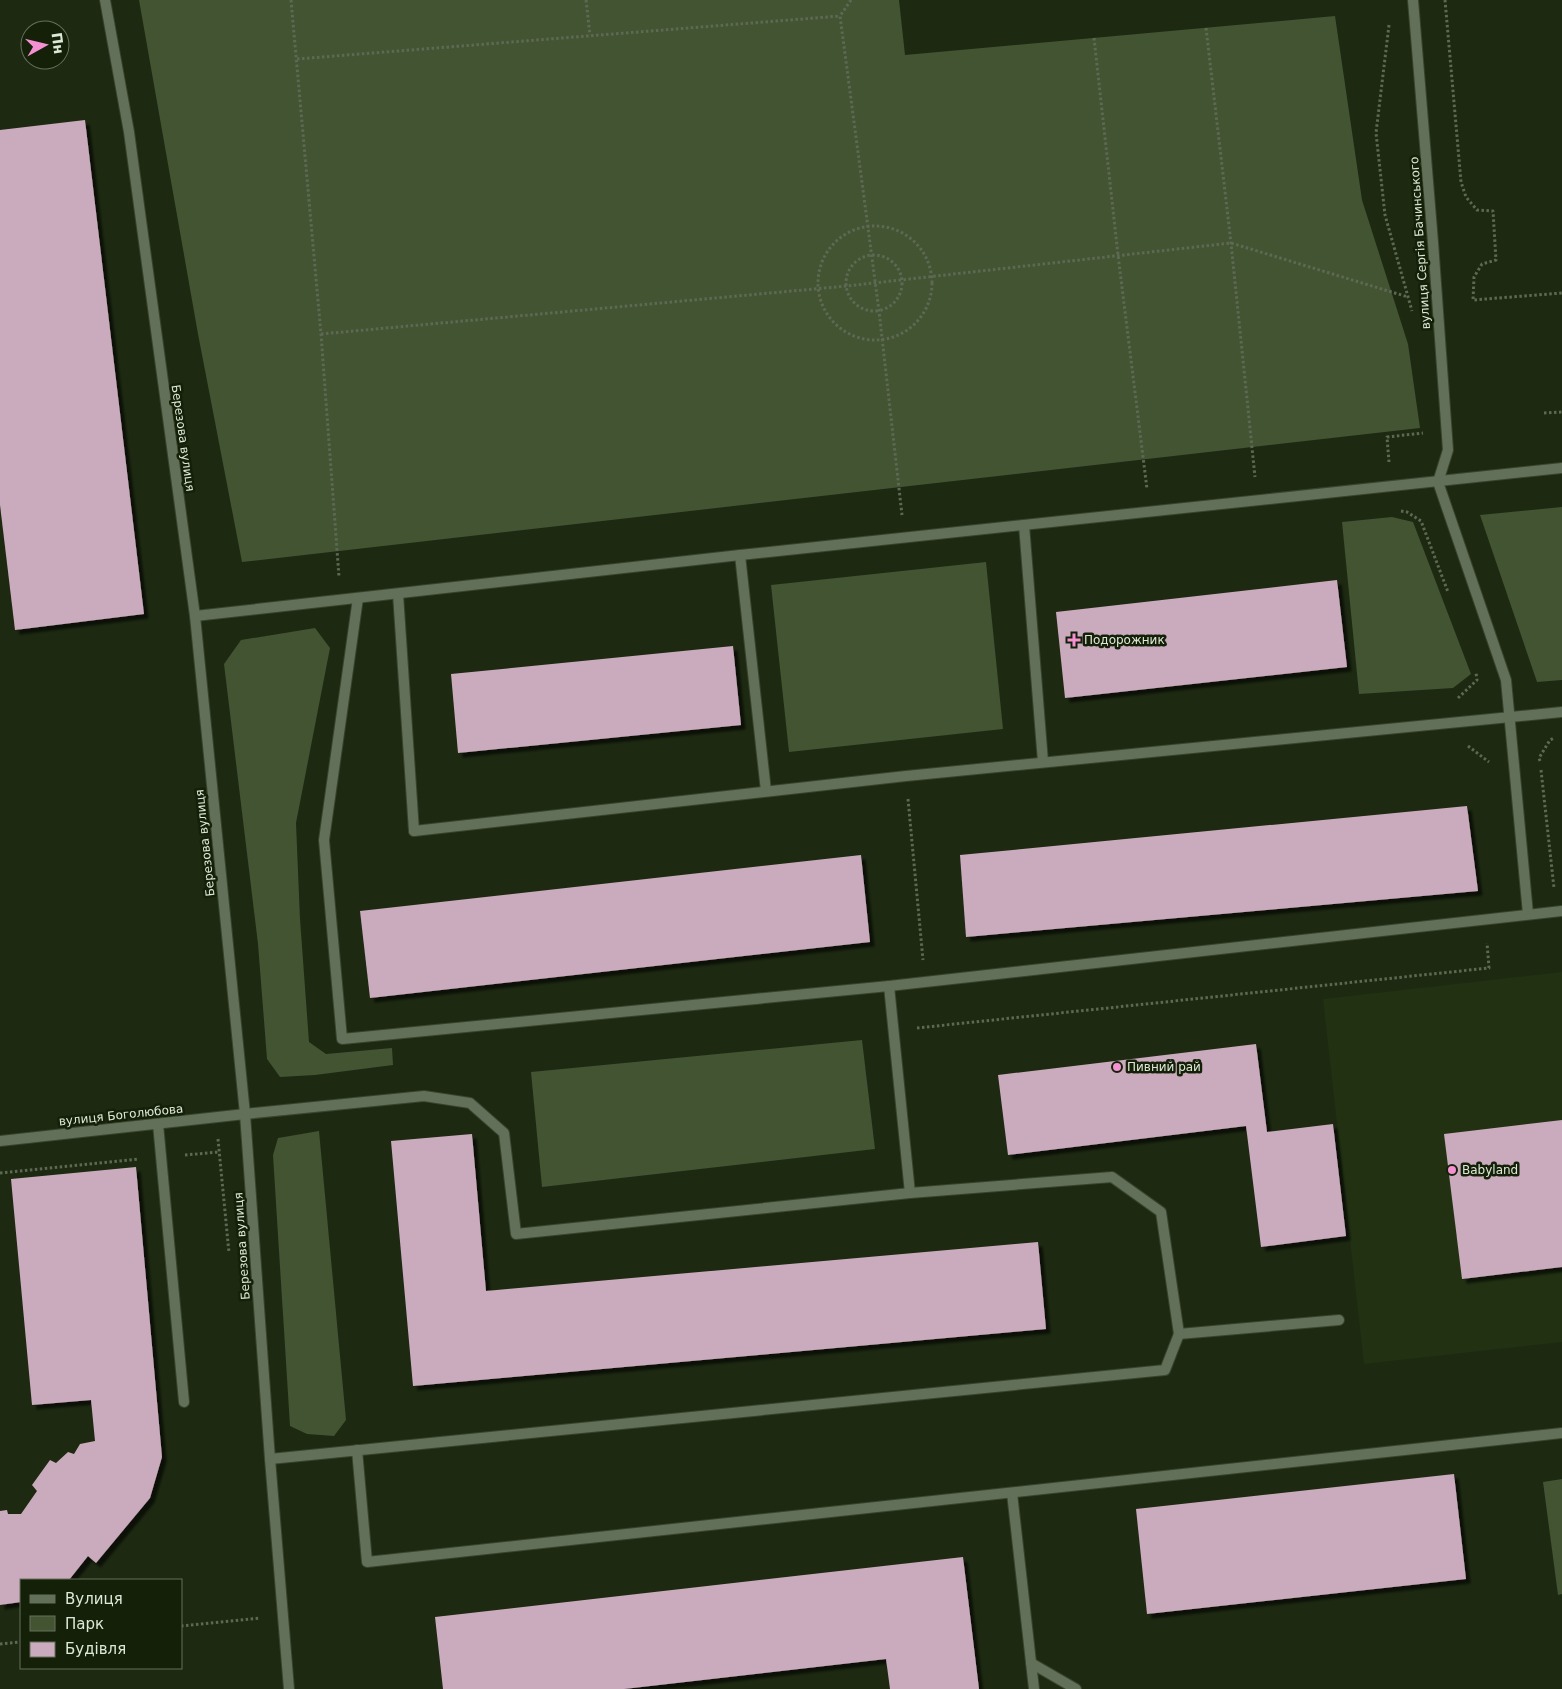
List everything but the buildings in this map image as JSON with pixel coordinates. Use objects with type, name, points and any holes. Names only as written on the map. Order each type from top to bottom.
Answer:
[{"type":"street","name":"Березова вулиця","points":[[104,0],[129,132],[195,616],[245,1114],[289,1689]]},
{"type":"street","name":"вулиця Сергія Бачинського","points":[[1413,0],[1433,232],[1448,450],[1438,482]]},
{"type":"street","points":[[195,616],[904,537],[1562,468]]},
{"type":"street","points":[[1438,482],[1506,680],[1528,914]]},
{"type":"street","points":[[1024,525],[1043,762]]},
{"type":"street","points":[[740,555],[766,791]]},
{"type":"street","points":[[398,594],[414,831],[906,776],[1562,712]]},
{"type":"street","points":[[358,598],[324,840],[342,1039],[889,986],[1562,911]]},
{"type":"street","points":[[270,1459],[1165,1370],[1179,1334],[1161,1212],[1112,1177],[910,1193],[889,986]]},
{"type":"street","name":"вулиця Боголюбова","points":[[0,1141],[424,1096],[470,1103],[504,1133],[516,1234],[910,1193]]},
{"type":"street","points":[[158,1124],[184,1402]]},
{"type":"street","points":[[1179,1334],[1339,1320]]},
{"type":"street","points":[[357,1450],[367,1562],[1562,1433]]},
{"type":"street","points":[[1012,1492],[1034,1689]]},
{"type":"street","points":[[1031,1663],[1076,1689]]},
{"type":"path","points":[[291,0],[321,334],[340,600]]},
{"type":"path","points":[[586,0],[590,36]]},
{"type":"path","points":[[851,0],[840,16],[879,311],[904,537]]},
{"type":"path","points":[[1445,0],[1461,182],[1466,197],[1477,210],[1492,211],[1496,260],[1482,264],[1474,277],[1473,300],[1562,293]]},
{"type":"path","points":[[297,59],[840,16]]},
{"type":"path","points":[[1206,28],[1258,499]]},
{"type":"path","points":[[1094,38],[1149,511]]},
{"type":"path","points":[[867,226],[885,226],[902,232],[916,243],[926,258],[932,276],[931,294],[925,311],[915,325],[900,335],[882,341],[864,340],[847,334],[832,322],[822,307],[817,289],[818,272],[824,255],[835,241],[850,231],[867,226]]},
{"type":"path","points":[[321,334],[817,289],[1231,243],[1408,297]]},
{"type":"path","points":[[871,255],[879,255],[895,263],[900,270],[902,279],[899,296],[894,303],[879,311],[870,310],[854,302],[846,286],[846,278],[855,262],[862,257],[871,255]]},
{"type":"path","points":[[1544,413],[1562,412]]},
{"type":"path","points":[[1554,893],[1540,758],[1550,740],[1562,736]]},
{"type":"path","points":[[1461,747],[1470,746],[1490,763]]},
{"type":"path","points":[[906,776],[925,982]]},
{"type":"path","points":[[916,1028],[1489,968],[1484,920]]},
{"type":"path","points":[[216,1118],[230,1261]]},
{"type":"path","points":[[0,1173],[219,1152]]},
{"type":"path","points":[[182,1626],[263,1617]]},
{"type":"path","points":[[0,1644],[20,1642]]},
{"type":"shaded area","name":"Babyland","points":[[1562,972],[1562,1342],[1364,1364],[1323,999]]},
{"type":"green space","points":[[139,0],[899,0],[905,55],[1335,16],[1362,200],[1408,344],[1420,428],[242,562],[198,334]]},
{"type":"green space","points":[[1562,507],[1562,680],[1537,682],[1480,515]]},
{"type":"green space","points":[[1392,517],[1413,522],[1471,674],[1453,688],[1359,694],[1342,522]]},
{"type":"green space","points":[[986,562],[1003,729],[789,752],[771,585]]},
{"type":"green space","points":[[315,628],[330,648],[296,823],[300,919],[309,1042],[326,1054],[392,1048],[393,1065],[315,1075],[280,1077],[267,1059],[258,944],[224,664],[241,640]]},
{"type":"green space","points":[[862,1040],[875,1149],[542,1187],[531,1072]]},
{"type":"green space","points":[[319,1131],[346,1420],[334,1436],[307,1434],[290,1426],[273,1155],[278,1138]]},
{"type":"green space","points":[[1562,1479],[1562,1594],[1558,1595],[1543,1482]]},
{"type":"place","name":"Подорожник","points":[[1074,640]]},
{"type":"place","name":"Пивний рай","points":[[1117,1067]]},
{"type":"place","name":"Babyland","points":[[1452,1170]]}]
